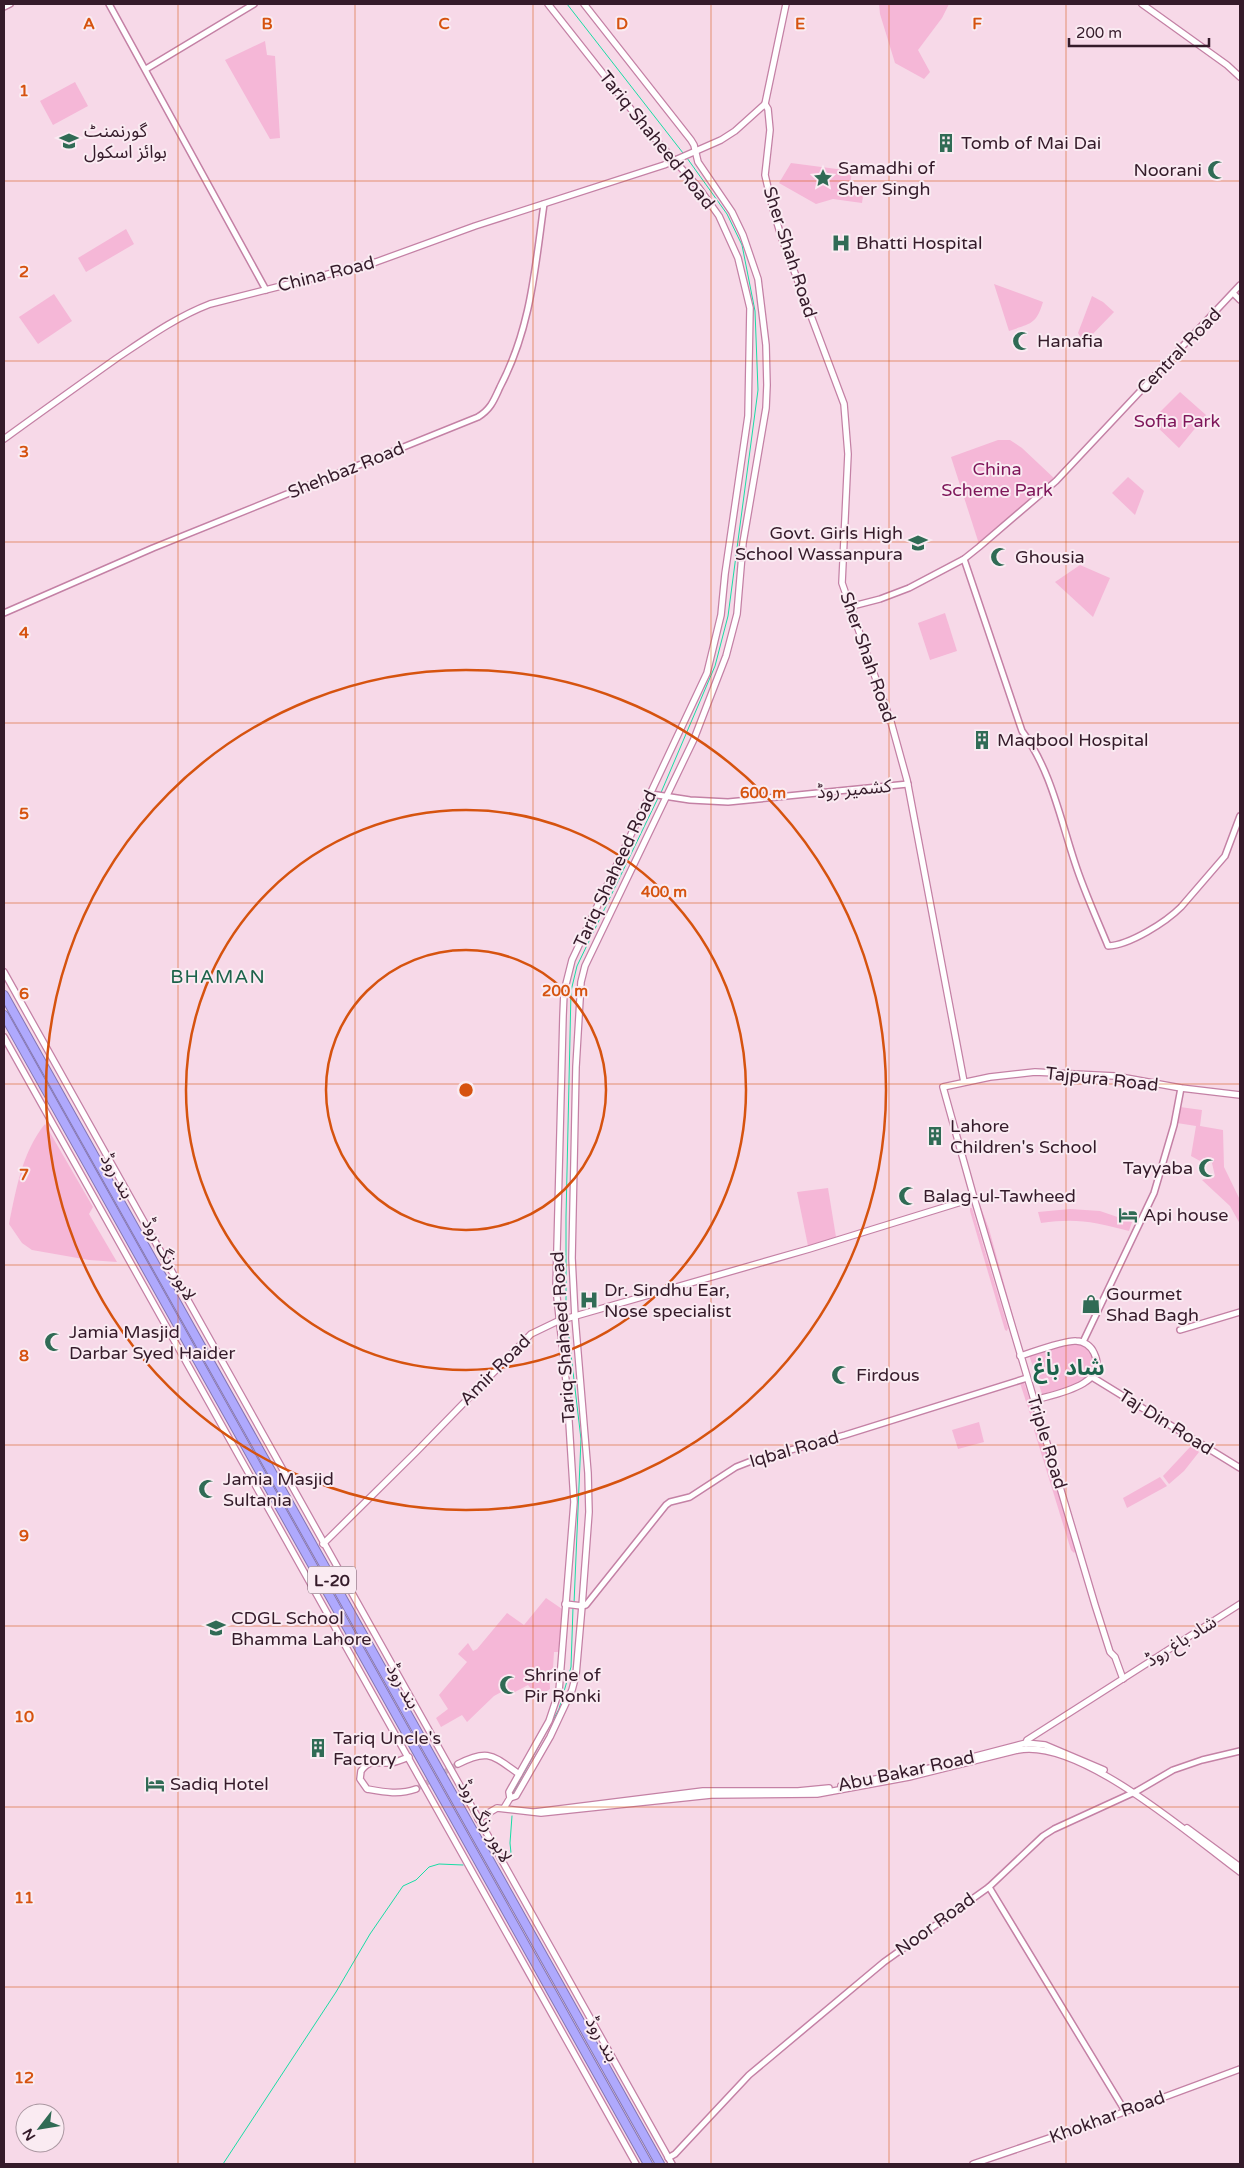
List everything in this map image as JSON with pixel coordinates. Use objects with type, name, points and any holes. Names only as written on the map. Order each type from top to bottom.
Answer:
[{"type":"highway","name":"لاہور رنگ روڈ","points":[[4,996],[660,2164]]},
{"type":"highway","name":"لاہور رنگ روڈ","points":[[4,1015],[648,2164]]},
{"type":"main road","name":"Tariq Shaheed Road","points":[[504,1808],[510,1798],[509,1792],[555,1707],[559,1691],[574,1502],[574,1481],[556,1261],[565,986],[572,960],[707,673],[721,615],[725,574],[748,416],[750,308],[738,258],[719,216],[677,160],[648,132],[548,4]]},
{"type":"main road","name":"Tariq Shaheed Road","points":[[510,1798],[516,1796],[547,1744],[572,1690],[576,1674],[589,1512],[588,1473],[574,1317],[572,1258],[576,1067],[581,982],[585,966],[664,797],[694,739],[732,636],[737,614],[743,543],[748,524],[767,395],[762,302],[751,256],[732,212],[692,153],[691,140],[584,4]]},
{"type":"main road","name":"Sher Shah Road","points":[[786,4],[764,104],[768,109],[770,130],[765,175],[781,236],[844,404],[848,454],[842,583],[891,722],[908,784],[964,1082]]},
{"type":"main road","points":[[1142,4],[1228,65],[1240,77]]},
{"type":"main road","points":[[692,153],[721,140],[735,131],[764,104]]},
{"type":"main road","name":"China Road","points":[[4,438],[169,323],[191,311],[210,304],[376,262],[677,160],[692,153]]},
{"type":"main road","name":"بند روڈ","points":[[4,972],[672,2164]]},
{"type":"main road","name":"بند روڈ","points":[[4,1037],[636,2164]]},
{"type":"main road","name":"Tajpura Road","points":[[943,1087],[964,1082],[1035,1072],[1115,1076],[1181,1088],[1240,1095]]},
{"type":"main road","name":"Triple Road","points":[[943,1087],[1020,1356],[1110,1652],[1115,1657],[1122,1678]]},
{"type":"main road","name":"Amir Road","points":[[323,1544],[531,1334],[560,1321],[809,1250],[974,1198]]},
{"type":"main road","points":[[1020,1356],[1070,1341],[1083,1342],[1095,1355],[1096,1367],[1092,1377],[1084,1384],[1034,1400]]},
{"type":"main road","name":"Taj Din Road","points":[[1092,1377],[1240,1468]]},
{"type":"main road","points":[[566,1604],[581,1605]]},
{"type":"main road","name":"شاد باغ روڈ","points":[[1026,1746],[1027,1740],[1240,1604]]},
{"type":"main road","name":"Abu Bakar Road","points":[[478,1819],[497,1808],[535,1812],[542,1809],[703,1791],[818,1789],[909,1777],[1026,1746],[1046,1750],[1105,1774],[1135,1792],[1240,1867]]},
{"type":"main road","points":[[458,1764],[473,1756],[491,1755],[499,1758],[519,1774]]},
{"type":"main road","points":[[409,1757],[391,1763],[377,1761],[370,1763],[361,1771],[360,1779],[367,1789],[394,1793],[416,1789]]},
{"type":"main road","name":"Abu Bakar Road","points":[[1135,1792],[1240,1872]]},
{"type":"main road","name":"Khokhar Road","points":[[973,2164],[1240,2069]]},
{"type":"street","points":[[4,7],[10,4]]},
{"type":"street","points":[[109,4],[266,290]]},
{"type":"street","points":[[146,69],[254,4]]},
{"type":"street","name":"Shehbaz Road","points":[[4,613],[81,578],[478,417],[488,411],[523,334],[535,274],[544,204]]},
{"type":"street","name":"Central Road","points":[[849,607],[880,599],[910,588],[964,559],[1056,481],[1234,294],[1240,285]]},
{"type":"street","points":[[1234,294],[1240,300]]},
{"type":"street","points":[[964,559],[1022,731],[1035,750],[1047,777],[1075,865],[1108,946],[1116,946],[1131,940],[1174,914],[1225,856],[1230,848],[1240,816]]},
{"type":"street","name":"کشمیر روڈ","points":[[651,794],[664,797],[728,802],[908,784]]},
{"type":"street","points":[[1083,1342],[1154,1193],[1174,1125],[1181,1088]]},
{"type":"street","points":[[1180,1330],[1240,1312]]},
{"type":"street","name":"Iqbal Road","points":[[581,1605],[586,1605],[670,1502],[690,1497],[743,1464],[1027,1378]]},
{"type":"street","name":"Noor Road","points":[[668,2158],[675,2154],[749,2075],[884,1962],[926,1930],[989,1887],[1043,1836],[1054,1829],[1135,1792],[1174,1770],[1240,1751]]},
{"type":"street","points":[[989,1887],[1125,2111]]},
{"type":"green space","points":[[879,4],[949,4],[942,18],[918,50],[930,72],[924,79],[895,63],[880,14]]},
{"type":"green space","points":[[265,41],[267,55],[275,56],[280,138],[270,139],[225,60]]},
{"type":"green space","points":[[75,82],[88,106],[53,125],[40,101]]},
{"type":"green space","points":[[791,163],[852,171],[849,194],[863,196],[862,203],[833,199],[816,204],[779,183]]},
{"type":"green space","points":[[126,229],[134,244],[86,272],[78,258]]},
{"type":"green space","points":[[994,284],[1043,302],[1035,319],[1028,324],[1009,331]]},
{"type":"green space","points":[[54,294],[72,321],[38,344],[19,317]]},
{"type":"green space","points":[[1092,296],[1103,302],[1114,312],[1084,343],[1078,333]]},
{"type":"green space","name":"Sofia Park","points":[[1180,392],[1206,415],[1179,448],[1151,421]]},
{"type":"green space","name":"China Scheme Park","points":[[998,440],[1010,440],[1022,448],[1056,480],[979,544],[951,457]]},
{"type":"green space","points":[[1128,477],[1144,491],[1135,515],[1112,493]]},
{"type":"green space","points":[[1080,565],[1110,578],[1093,617],[1055,582]]},
{"type":"green space","points":[[945,613],[957,651],[930,660],[918,623]]},
{"type":"green space","points":[[1180,1107],[1202,1110],[1200,1126],[1223,1130],[1224,1167],[1240,1200],[1240,1224],[1230,1206],[1202,1180],[1215,1176],[1211,1159],[1200,1161],[1191,1156],[1196,1126],[1177,1123]]},
{"type":"green space","points":[[45,1124],[93,1207],[89,1214],[117,1262],[89,1260],[32,1250],[22,1243],[9,1224],[17,1185],[25,1159]]},
{"type":"green space","points":[[828,1188],[836,1237],[808,1246],[797,1192]]},
{"type":"green space","points":[[980,1205],[989,1229],[1016,1327],[978,1206]]},
{"type":"green space","points":[[970,1208],[972,1208],[1008,1328],[1007,1331],[1005,1330],[970,1211]]},
{"type":"green space","points":[[1070,1209],[1100,1211],[1132,1222],[1129,1231],[1085,1222],[1041,1223],[1038,1212]]},
{"type":"green space","points":[[1068,1344],[1079,1344],[1089,1351],[1094,1362],[1092,1373],[1089,1378],[1080,1384],[1042,1394],[1029,1355]]},
{"type":"green space","points":[[1024,1382],[1036,1423],[1033,1423],[1020,1383]]},
{"type":"green space","points":[[979,1422],[984,1442],[958,1449],[952,1430]]},
{"type":"green space","points":[[1036,1428],[1039,1429],[1076,1551],[1074,1553],[1071,1550],[1034,1430]]},
{"type":"green space","points":[[1191,1446],[1199,1452],[1184,1471],[1169,1484],[1163,1476]]},
{"type":"green space","points":[[1160,1477],[1167,1486],[1127,1508],[1123,1498]]},
{"type":"green space","points":[[546,1598],[565,1611],[562,1652],[554,1652],[553,1668],[549,1671],[550,1689],[538,1697],[528,1685],[513,1693],[505,1690],[494,1696],[467,1722],[462,1715],[441,1727],[436,1718],[448,1709],[439,1695],[467,1662],[458,1654],[468,1643],[473,1651],[477,1649],[507,1613],[524,1625]]},
{"type":"waterway","points":[[567,4],[683,153]]},
{"type":"waterway","points":[[660,795],[715,666],[728,616],[758,390],[755,311],[742,245],[727,214],[687,158]]},
{"type":"waterway","points":[[566,1317],[566,1217],[571,991],[577,966],[658,798]]},
{"type":"waterway","points":[[567,1321],[581,1439],[574,1604]]},
{"type":"waterway","points":[[513,1793],[559,1709],[571,1667],[573,1608]]},
{"type":"waterway","points":[[503,1858],[511,1853],[512,1816]]},
{"type":"waterway","points":[[223,2164],[336,1992],[370,1934],[403,1886],[416,1880],[429,1867],[439,1864],[463,1865]]},
{"type":"tunnel","points":[[416,1789],[458,1764]]},
{"type":"place","name":"گورنمنٹ بوائز اسکول","points":[[69,141]]},
{"type":"place","name":"Tomb of Mai Dai","points":[[946,143]]},
{"type":"place","name":"Noorani","points":[[1217,170]]},
{"type":"place","name":"Samadhi of Sher Singh","points":[[823,178]]},
{"type":"place","name":"Bhatti Hospital","points":[[841,243]]},
{"type":"place","name":"Hanafia","points":[[1022,341]]},
{"type":"place","name":"Govt. Girls High School Wassanpura","points":[[918,543]]},
{"type":"place","name":"Ghousia","points":[[1000,557]]},
{"type":"place","name":"Maqbool Hospital","points":[[982,740]]},
{"type":"place","name":"Lahore Children's School","points":[[935,1136]]},
{"type":"place","name":"Tayyaba","points":[[1208,1168]]},
{"type":"place","name":"Balag-ul-Tawheed","points":[[908,1196]]},
{"type":"place","name":"Api house","points":[[1128,1215]]},
{"type":"place","name":"Dr. Sindhu Ear, Nose specialist","points":[[589,1300]]},
{"type":"place","name":"Gourmet Shad Bagh","points":[[1091,1304]]},
{"type":"place","name":"Jamia Masjid Darbar Syed Haider","points":[[54,1342]]},
{"type":"place","name":"Firdous","points":[[841,1375]]},
{"type":"place","name":"Jamia Masjid Sultania","points":[[208,1489]]},
{"type":"place","name":"CDGL School Bhamma Lahore","points":[[216,1628]]},
{"type":"place","name":"Shrine of Pir Ronki","points":[[509,1685]]},
{"type":"place","name":"Tariq Uncle's Factory","points":[[318,1748]]},
{"type":"place","name":"Sadiq Hotel","points":[[155,1784]]},
{"type":"district","name":"BHAMAN","points":[[218,976]]},
{"type":"district","name":"شاد باٰغ","points":[[1069,1367]]}]
